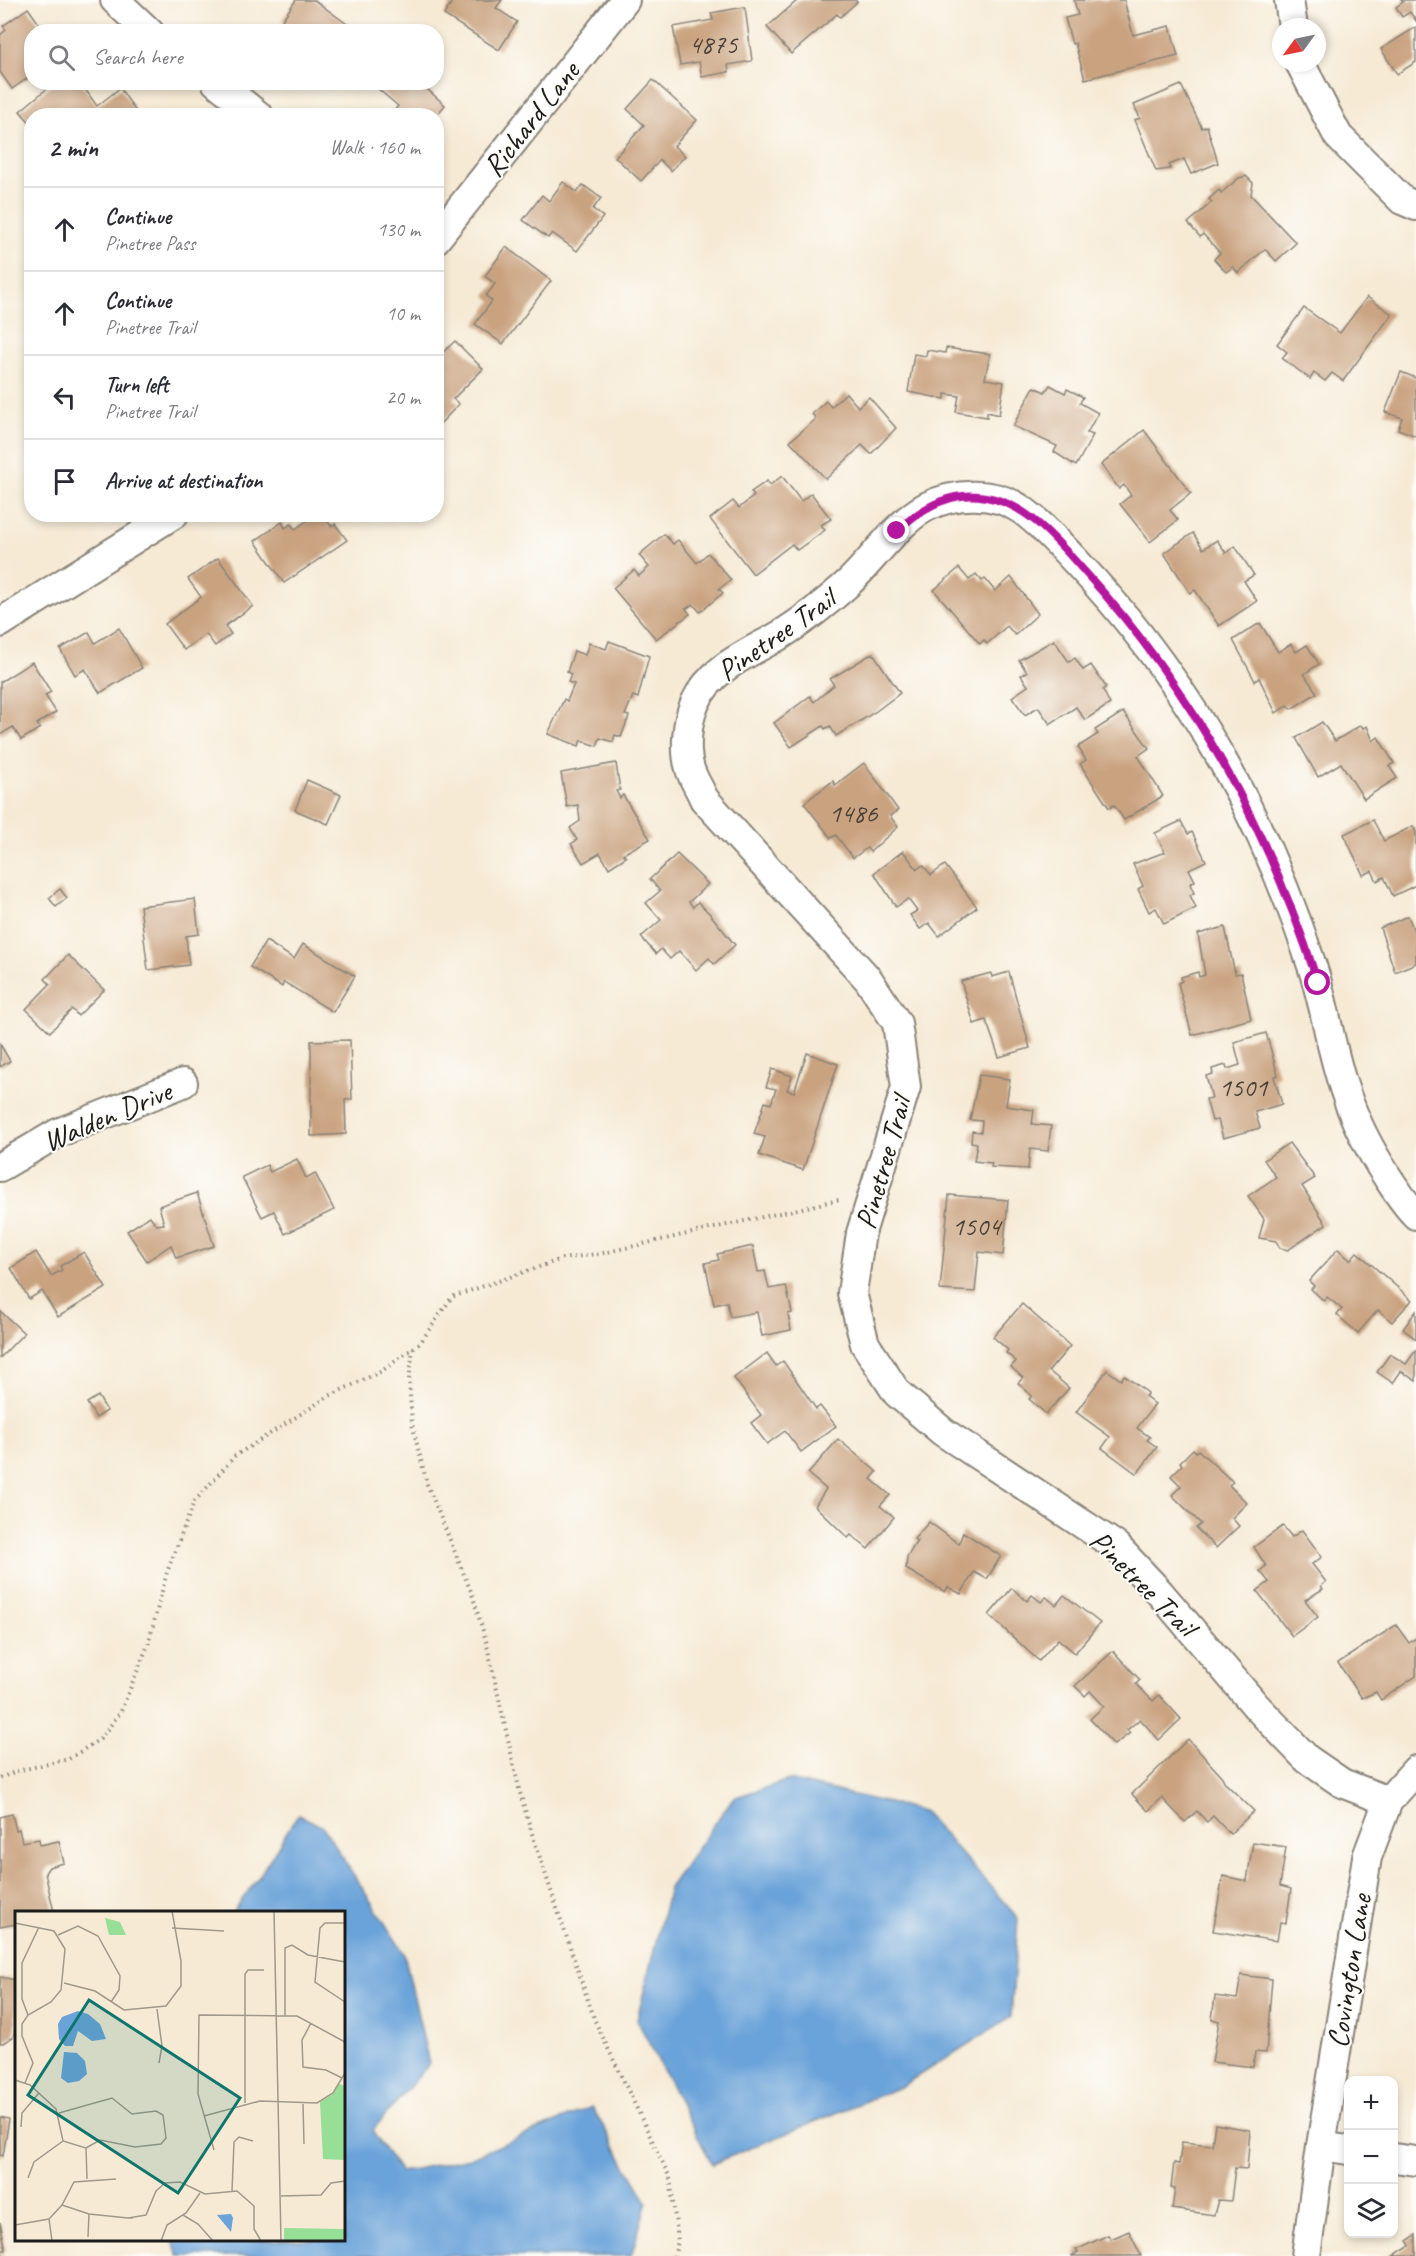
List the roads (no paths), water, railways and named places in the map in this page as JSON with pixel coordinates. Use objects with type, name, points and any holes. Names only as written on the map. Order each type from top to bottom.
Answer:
[{"type":"street","points":[[115,0],[140,24]]},
{"type":"street","name":"Richard Lane","points":[[444,228],[625,0]]},
{"type":"street","points":[[1289,0],[1292,18]]},
{"type":"street","points":[[1305,72],[1338,136],[1402,200],[1416,207]]},
{"type":"street","points":[[226,90],[249,108]]},
{"type":"street","name":"Pinetree Trail","points":[[1388,1801],[1342,1783],[1306,1759],[1256,1707],[1168,1602],[1116,1546],[943,1432],[897,1393],[865,1344],[852,1293],[861,1233],[906,1087],[897,1023],[868,979],[704,799],[690,769],[688,758],[691,714],[700,694],[721,669],[784,632],[825,603],[864,569],[912,517],[927,507],[965,496],[985,496],[1021,510],[1065,549],[1141,637],[1176,687],[1226,767],[1278,873],[1306,946],[1318,983],[1346,1094],[1359,1126],[1376,1159],[1416,1215]]},
{"type":"street","points":[[0,623],[161,522]]},
{"type":"street","name":"Walden Drive","points":[[0,1167],[58,1133],[183,1083]]},
{"type":"street","name":"Covington Lane","points":[[1306,2256],[1320,2146],[1367,1857],[1388,1801],[1416,1770]]},
{"type":"street","points":[[1320,2146],[1344,2149]]},
{"type":"street","points":[[1398,2159],[1416,2161]]},
{"type":"water","points":[[789,1780],[923,1811],[1018,1918],[1011,2017],[902,2086],[712,2164],[637,2020],[669,1888],[733,1798]]},
{"type":"water","points":[[298,1814],[323,1827],[404,1953],[429,2064],[372,2131],[400,2172],[470,2158],[592,2107],[647,2202],[631,2256],[178,2256],[173,2241],[345,2241],[345,1911],[234,1911],[260,1875]]}]
